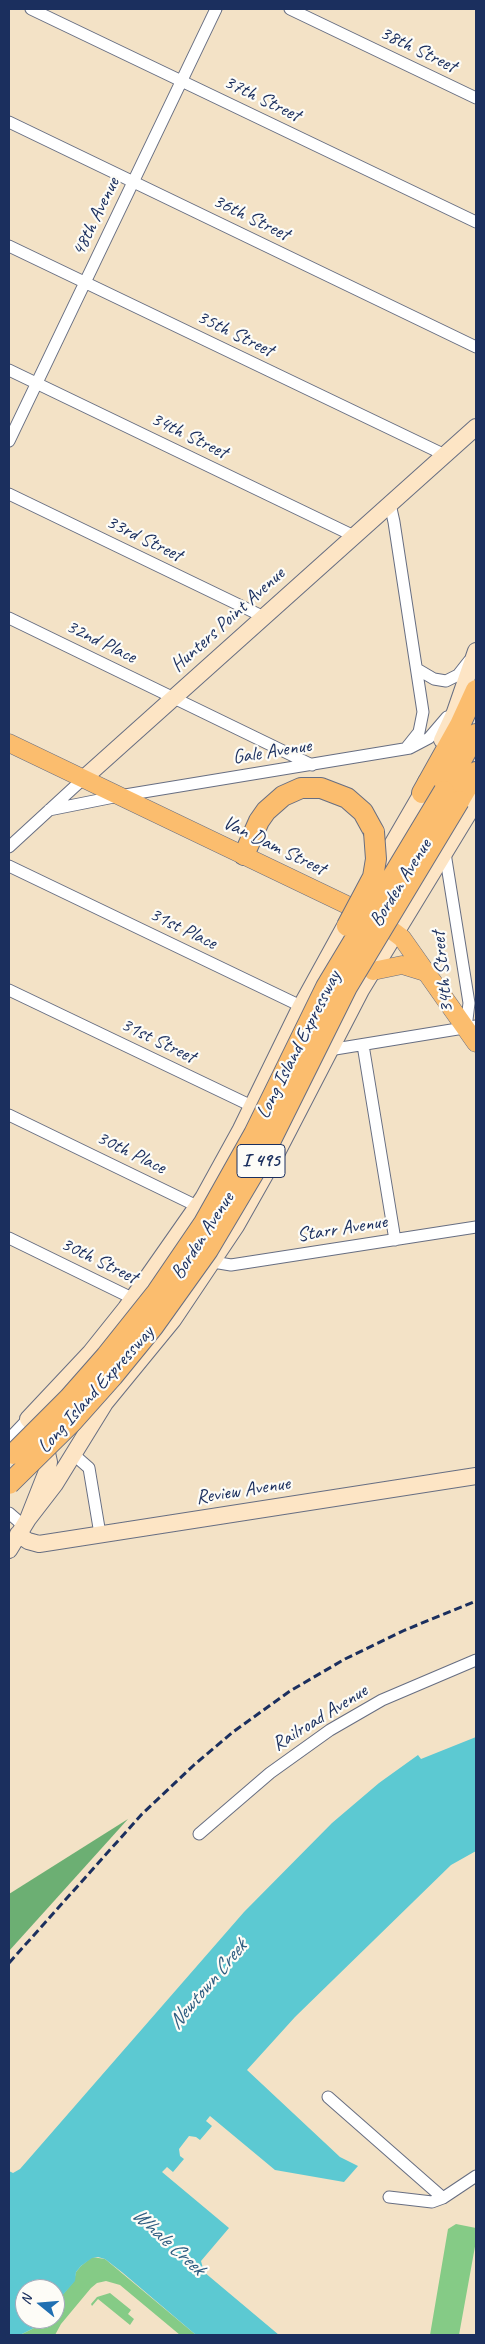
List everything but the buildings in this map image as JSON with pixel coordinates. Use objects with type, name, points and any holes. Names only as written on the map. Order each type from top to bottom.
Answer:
[{"type":"highway","points":[[422,793],[457,731],[471,684]]},
{"type":"highway","name":"Long Island Expressway","points":[[9,1459],[88,1378],[169,1275],[223,1192],[280,1082],[326,987],[460,798],[476,734]]},
{"type":"highway","name":"Long Island Expressway","points":[[9,1484],[98,1393],[154,1326],[199,1263],[235,1207],[263,1157],[350,981],[476,772]]},
{"type":"highway","points":[[244,856],[259,821],[266,811],[283,796],[301,788],[321,788],[347,798],[364,812],[374,832],[376,859],[373,877],[313,988],[280,1082]]},
{"type":"main road","name":"Hunters Point Avenue","points":[[83,779],[476,427]]},
{"type":"main road","points":[[471,684],[476,650]]},
{"type":"main road","name":"Van Dam Street","points":[[9,743],[355,909],[396,933],[402,938],[471,1027],[476,1043]]},
{"type":"main road","name":"Borden Avenue","points":[[23,1526],[48,1466],[46,1443],[40,1431],[28,1419],[95,1347],[134,1298],[198,1206],[252,1106],[301,1006],[422,793]]},
{"type":"main road","name":"Borden Avenue","points":[[9,1550],[23,1526],[55,1484],[114,1390],[173,1320],[236,1226],[372,972],[445,853],[460,798]]},
{"type":"main road","points":[[372,972],[402,965],[428,973]]},
{"type":"main road","points":[[40,1431],[68,1438],[96,1416]]},
{"type":"main road","points":[[40,1431],[73,1454]]},
{"type":"main road","name":"Review Avenue","points":[[23,1526],[36,1544],[476,1476]]},
{"type":"street","name":"37th Street","points":[[31,9],[476,222]]},
{"type":"street","name":"48th Avenue","points":[[9,441],[216,9]]},
{"type":"street","name":"38th Street","points":[[290,9],[476,98]]},
{"type":"street","name":"36th Street","points":[[9,122],[476,347]]},
{"type":"street","name":"35th Street","points":[[9,246],[445,454]]},
{"type":"street","name":"34th Street","points":[[9,370],[354,536]]},
{"type":"street","name":"33rd Street","points":[[9,494],[264,616]]},
{"type":"street","points":[[390,504],[417,669],[422,722],[417,736],[404,749]]},
{"type":"street","name":"32nd Place","points":[[9,618],[312,765]]},
{"type":"street","points":[[417,669],[434,679],[451,680],[462,671],[476,650]]},
{"type":"street","name":"Gale Avenue","points":[[49,810],[119,796],[404,749],[420,744],[434,734],[471,684]]},
{"type":"street","name":"Hunters Point Avenue","points":[[9,847],[83,779]]},
{"type":"street","name":"34th Street","points":[[445,853],[469,1003],[471,1027]]},
{"type":"street","name":"31st Place","points":[[9,866],[342,1026]]},
{"type":"street","name":"31st Street","points":[[9,990],[291,1125]]},
{"type":"street","points":[[329,1050],[471,1027]]},
{"type":"street","points":[[363,1045],[395,1240]]},
{"type":"street","name":"30th Place","points":[[9,1116],[236,1226]]},
{"type":"street","name":"Starr Avenue","points":[[213,1262],[231,1265],[476,1227]]},
{"type":"street","name":"30th Street","points":[[9,1238],[134,1298],[173,1320]]},
{"type":"street","name":"Borden Avenue","points":[[9,1439],[28,1419]]},
{"type":"street","points":[[73,1454],[89,1468],[100,1534]]},
{"type":"street","name":"Review Avenue","points":[[9,1513],[23,1526]]},
{"type":"street","name":"Railroad Avenue","points":[[199,1834],[264,1778],[330,1730],[382,1700],[476,1660]]},
{"type":"street","points":[[328,2097],[443,2198]]},
{"type":"street","points":[[389,2197],[432,2202],[443,2198],[476,2176]]},
{"type":"green space","points":[[128,1819],[9,1951],[9,1894]]},
{"type":"green space","points":[[456,2224],[476,2228],[476,2241],[459,2335],[430,2335],[448,2229]]},
{"type":"green space","points":[[92,2257],[105,2259],[196,2335],[180,2335],[120,2285],[106,2281],[97,2283],[91,2288],[65,2319],[65,2292],[74,2281],[76,2272]]},
{"type":"green space","points":[[110,2293],[131,2310],[128,2314],[134,2319],[130,2325],[98,2299],[92,2306],[91,2304],[97,2297]]},
{"type":"green space","points":[[32,2329],[58,2329],[55,2335],[22,2334]]},
{"type":"water","points":[[476,1737],[476,1851],[451,1865],[295,2017],[247,2070],[340,2157],[358,2166],[344,2182],[275,2170],[210,2116],[206,2121],[212,2126],[200,2140],[189,2136],[179,2149],[180,2156],[184,2159],[173,2172],[167,2167],[162,2172],[229,2228],[201,2261],[204,2272],[279,2335],[196,2335],[123,2273],[105,2259],[98,2257],[92,2258],[81,2266],[76,2272],[75,2281],[65,2292],[65,2279],[15,2279],[15,2329],[32,2329],[20,2335],[9,2335],[9,2171],[13,2173],[20,2169],[244,1912],[332,1823],[379,1783],[418,1755],[421,1759]]},
{"type":"railway","points":[[9,1963],[142,1814],[194,1765],[233,1732],[290,1691],[345,1659],[405,1630],[476,1601]]},
{"type":"water label","name":"Newtown Creek","points":[[208,1985]]},
{"type":"water label","name":"Whale Creek","points":[[168,2242]]}]
